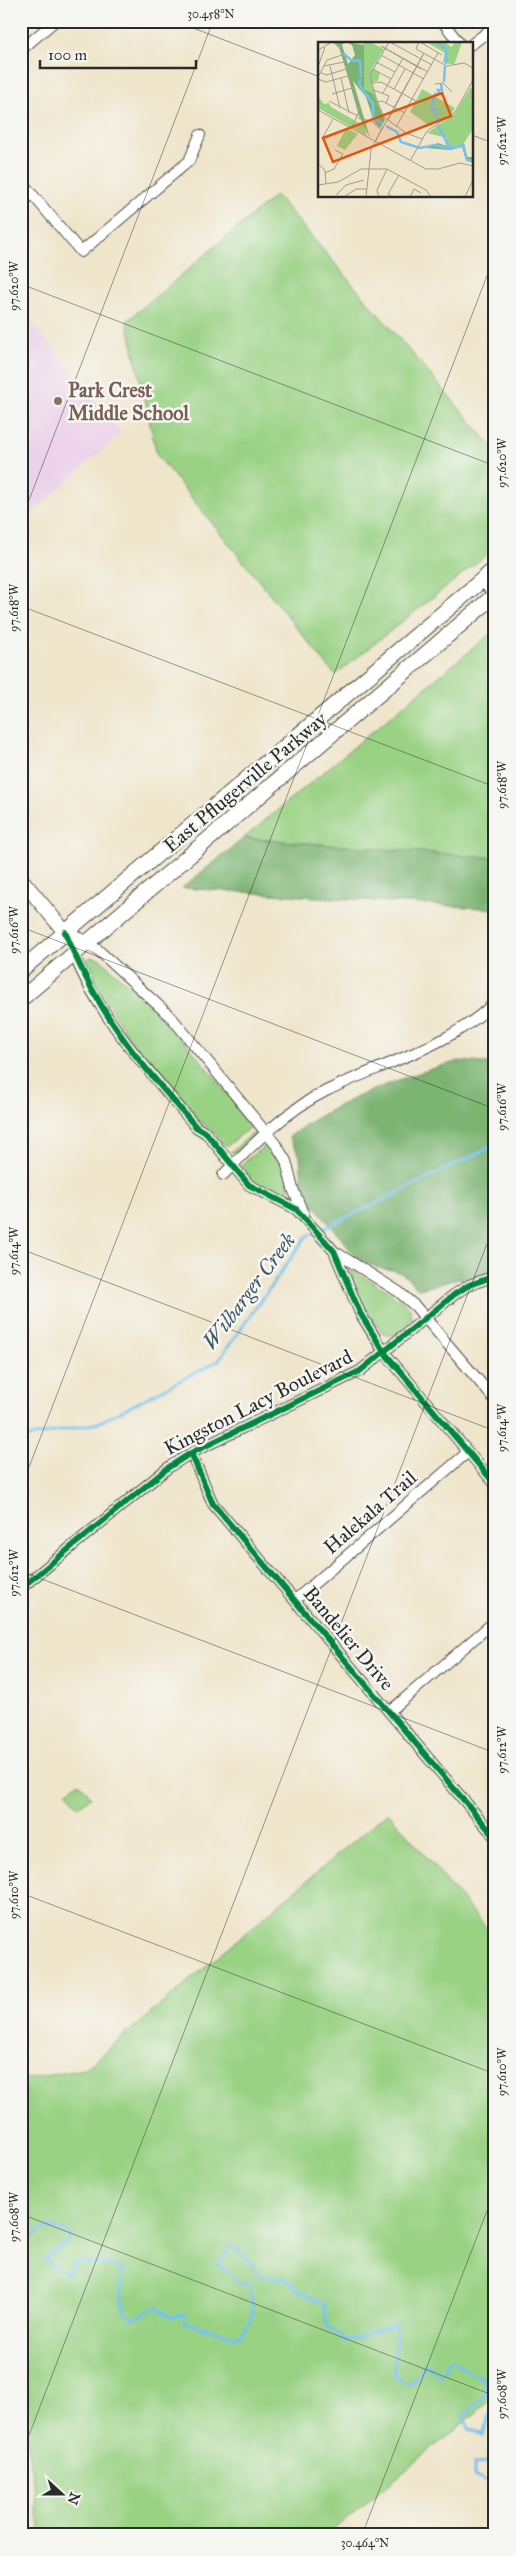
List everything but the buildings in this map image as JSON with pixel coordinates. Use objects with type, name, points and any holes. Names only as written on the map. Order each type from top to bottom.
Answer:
[{"type":"main road","name":"East Pflugerville Parkway","points":[[21,970],[489,574]]},
{"type":"main road","name":"East Pflugerville Parkway","points":[[21,999],[495,594]]},
{"type":"street","points":[[21,50],[55,21]]},
{"type":"street","points":[[442,21],[458,42]]},
{"type":"street","points":[[474,42],[495,26]]},
{"type":"street","points":[[21,181],[81,252],[189,162],[200,135]]},
{"type":"street","points":[[489,574],[495,594]]},
{"type":"street","points":[[21,879],[66,932],[97,949],[129,976],[172,1018],[283,1154],[293,1189],[304,1216]]},
{"type":"street","points":[[66,932],[74,954],[102,1006],[126,1042],[196,1126],[206,1133],[249,1185],[287,1203],[304,1216],[334,1251],[399,1292],[426,1319],[495,1400]]},
{"type":"street","points":[[223,1175],[266,1133],[313,1098],[460,1030],[495,1002]]},
{"type":"street","points":[[334,1251],[360,1313],[384,1352],[495,1484]]},
{"type":"street","name":"Kingston Lacy Boulevard","points":[[21,1588],[169,1467],[191,1453],[349,1377],[384,1352],[455,1294],[469,1285],[495,1276]]},
{"type":"street","name":"Halekala Trail","points":[[296,1600],[468,1452]]},
{"type":"street","name":"Bandelier Drive","points":[[191,1453],[214,1504],[389,1712],[494,1833]]},
{"type":"street","points":[[389,1712],[495,1621]]},
{"type":"shaded area","name":"Park Crest Middle School","points":[[21,309],[121,433],[21,523]]},
{"type":"green space","points":[[276,195],[495,450],[495,548],[335,675],[157,455],[127,321]]},
{"type":"green space","points":[[21,363],[24,373],[21,452]]},
{"type":"green space","points":[[495,630],[495,858],[244,838]]},
{"type":"green space","points":[[244,838],[495,858],[495,909],[182,888]]},
{"type":"green space","points":[[90,957],[99,958],[165,1018],[254,1124],[226,1147],[212,1130],[197,1120],[129,1038],[86,969],[86,962]]},
{"type":"green space","points":[[459,1061],[495,1064],[495,1270],[419,1289],[403,1274],[393,1270],[378,1268],[356,1257],[306,1195],[302,1183],[300,1156],[289,1137],[327,1112],[370,1091]]},
{"type":"green space","points":[[258,1129],[257,1135],[238,1152],[231,1152]]},
{"type":"green space","points":[[266,1145],[276,1154],[284,1168],[289,1185],[290,1198],[259,1186],[241,1168],[245,1161]]},
{"type":"green space","points":[[351,1270],[388,1291],[410,1308],[412,1318],[408,1324],[394,1335],[382,1332],[364,1307],[354,1285]]},
{"type":"green space","points":[[79,1782],[91,1797],[79,1807],[67,1792]]},
{"type":"green space","points":[[388,1812],[495,1938],[495,2397],[327,2535],[41,2535],[21,2402],[21,2080],[85,2069]]},
{"type":"waterway","name":"Wilbarger Creek","points":[[319,1231],[487,1149],[495,1142]]},
{"type":"waterway","name":"Wilbarger Creek","points":[[21,1439],[98,1423],[218,1361],[306,1237],[314,1233]]},
{"type":"waterway","points":[[21,2243],[47,2227],[71,2233],[69,2241],[44,2260],[67,2274],[75,2263],[107,2264],[123,2269],[120,2284],[124,2311],[133,2319],[158,2308],[170,2317],[185,2315],[184,2322],[238,2337],[251,2318],[252,2300],[249,2284],[238,2282],[219,2265],[231,2245],[245,2256],[261,2276],[287,2279],[298,2290],[325,2304],[326,2324],[346,2341],[396,2324],[394,2376],[410,2385],[426,2364],[440,2375],[451,2359],[467,2371],[484,2379],[487,2394],[464,2415],[469,2429],[483,2435],[495,2402]]},
{"type":"waterway","points":[[495,2465],[489,2463],[474,2464],[474,2476],[493,2485],[495,2489]]},
{"type":"cycle path","points":[[65,932],[96,997],[138,1058],[196,1127],[206,1133],[249,1185],[296,1209],[334,1251],[360,1313],[384,1352],[495,1484]]},
{"type":"cycle path","points":[[21,1588],[169,1467],[191,1453],[360,1371],[455,1294],[469,1285],[495,1276]]},
{"type":"cycle path","points":[[191,1453],[213,1504],[495,1837]]},
{"type":"place","name":"Park Crest Middle School","points":[[58,401]]}]
